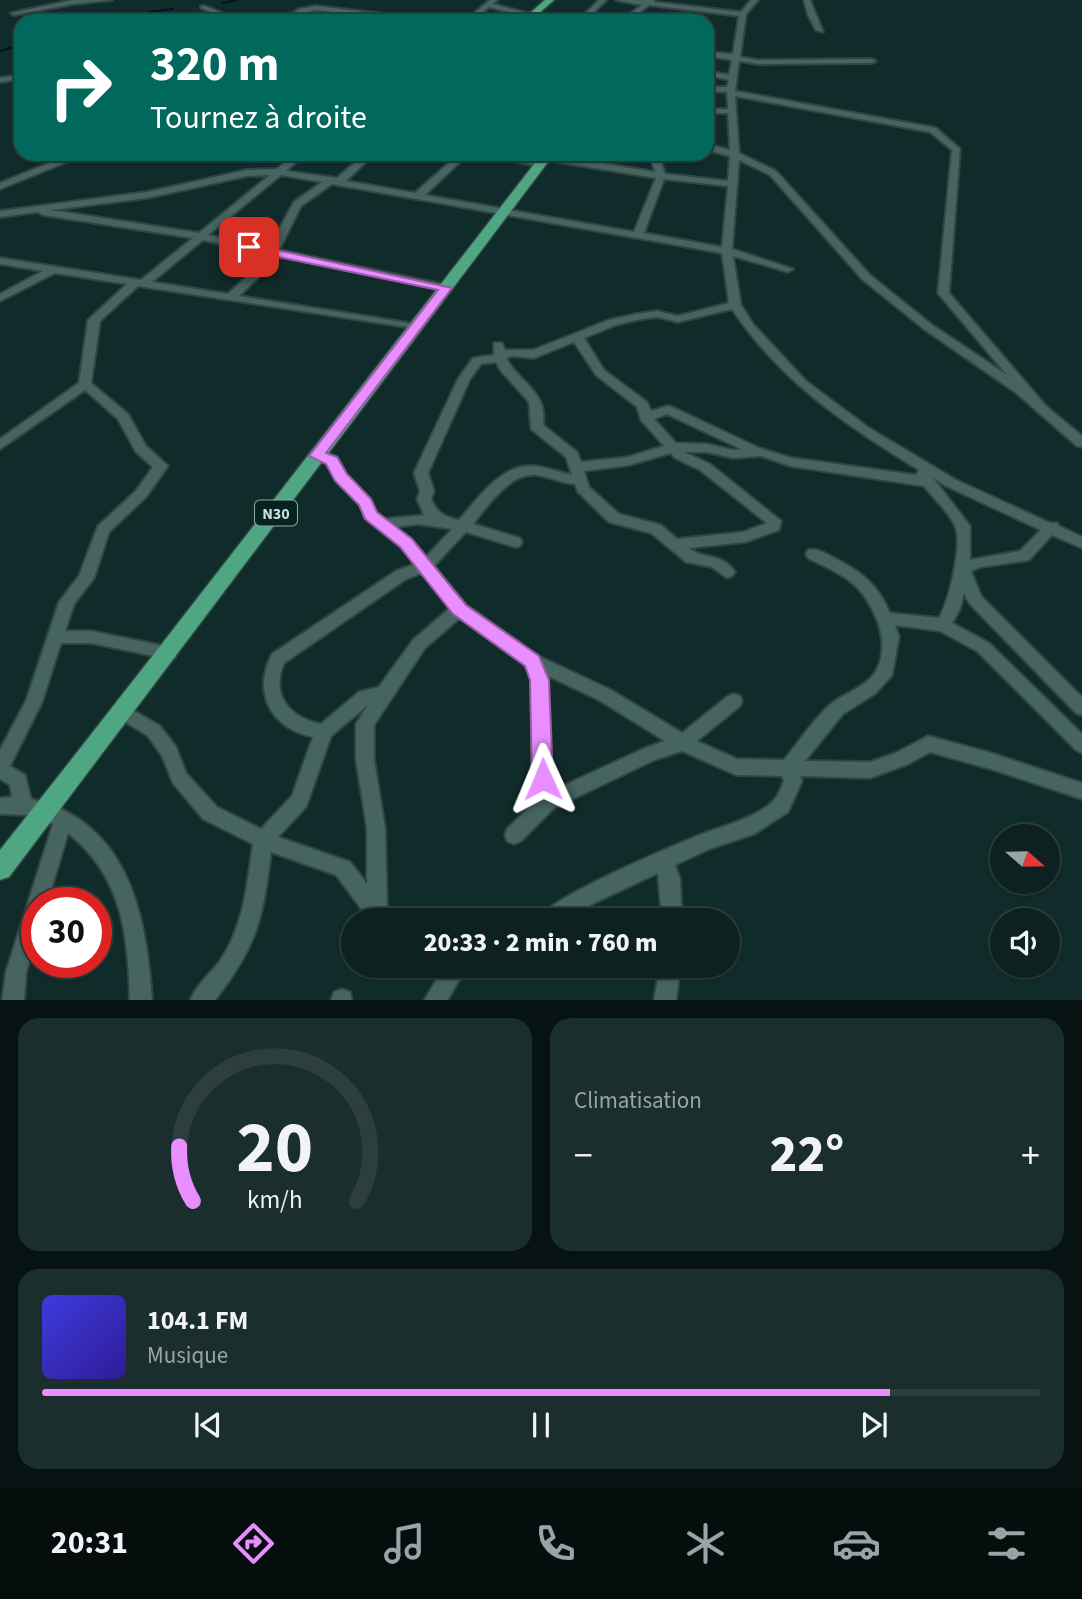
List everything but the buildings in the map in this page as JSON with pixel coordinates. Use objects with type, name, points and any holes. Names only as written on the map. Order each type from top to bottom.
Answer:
[{"type":"main road","points":[[533,14],[550,0]]},
{"type":"main road","name":"N30","points":[[0,870],[169,653],[543,161]]},
{"type":"street","points":[[14,13],[73,2],[109,0]]},
{"type":"street","points":[[476,14],[494,0]]},
{"type":"street","points":[[588,14],[603,0]]},
{"type":"street","points":[[619,0],[743,14]]},
{"type":"street","points":[[695,14],[705,0]]},
{"type":"street","points":[[739,0],[755,1]]},
{"type":"street","points":[[807,0],[811,15],[820,30]]},
{"type":"street","points":[[755,1],[743,14],[734,57],[732,87],[735,154],[727,251],[735,305],[749,326],[802,384],[864,431],[914,458],[951,483],[1082,543]]},
{"type":"street","points":[[634,14],[650,2]]},
{"type":"street","points":[[487,5],[515,14]]},
{"type":"street","points":[[204,7],[221,14]]},
{"type":"street","points":[[297,14],[308,8],[366,14]]},
{"type":"street","points":[[714,55],[758,62],[872,61]]},
{"type":"street","points":[[714,77],[732,87]]},
{"type":"street","points":[[714,88],[732,87],[933,130],[956,149],[943,293],[1040,406]]},
{"type":"street","points":[[714,111],[733,111]]},
{"type":"street","points":[[714,150],[735,154],[779,179],[866,277],[928,327],[1040,406],[1082,443]]},
{"type":"street","points":[[0,186],[62,161]]},
{"type":"street","points":[[0,445],[85,384],[94,320],[139,283],[202,238],[292,161]]},
{"type":"street","points":[[230,298],[256,274],[272,252],[297,204],[361,161]]},
{"type":"street","points":[[419,195],[456,161]]},
{"type":"street","points":[[564,161],[732,184]]},
{"type":"street","points":[[638,235],[660,176],[656,161]]},
{"type":"street","points":[[0,214],[147,195],[247,173],[279,172],[727,251],[788,269]]},
{"type":"street","points":[[0,205],[202,238],[446,288]]},
{"type":"street","points":[[0,261],[415,327]]},
{"type":"street","points":[[0,298],[55,269]]},
{"type":"street","points":[[439,519],[429,511],[424,499],[427,491],[421,473],[470,368],[477,361],[498,351],[534,354],[636,317],[657,314],[678,318],[735,305]]},
{"type":"street","points":[[576,337],[600,372],[643,405],[646,417],[680,455],[705,467],[774,521],[774,526],[745,537],[675,544]]},
{"type":"street","points":[[498,351],[512,377],[537,399],[540,412],[536,426],[572,455],[578,474],[601,508],[614,518],[656,529],[691,558],[716,562],[727,572]]},
{"type":"street","points":[[22,804],[19,781],[0,768],[34,702],[67,602],[86,578],[103,530],[141,494],[161,466],[141,449],[123,417],[85,384]]},
{"type":"street","points":[[646,417],[668,410],[739,446],[790,462],[924,481]]},
{"type":"street","points":[[324,732],[299,726],[284,716],[272,693],[272,668],[278,659],[401,575],[424,567],[463,527],[472,513],[518,472],[536,470],[578,474],[675,447],[707,448],[733,454],[762,452]]},
{"type":"street","points":[[316,456],[332,460],[341,477],[366,503],[370,515],[406,543],[460,609],[533,661],[605,695],[683,743],[736,767],[870,770],[902,759],[928,744],[970,754],[1082,791]]},
{"type":"street","points":[[914,458],[924,481],[963,526],[963,569],[952,609],[943,625]]},
{"type":"street","points":[[382,524],[402,519],[439,519],[515,542]]},
{"type":"street","points":[[963,569],[979,562],[1024,556],[1052,527]]},
{"type":"street","points":[[788,768],[837,709],[870,688],[886,670],[891,637],[876,593],[855,575],[813,554]]},
{"type":"street","points":[[963,569],[974,599],[1082,708]]},
{"type":"street","points":[[380,908],[376,828],[365,760],[365,724],[419,644],[460,609]]},
{"type":"street","points":[[884,618],[943,625],[983,647],[1082,745]]},
{"type":"street","points":[[54,638],[91,637],[169,653]]},
{"type":"street","points":[[533,661],[540,680],[541,807]]},
{"type":"street","points":[[200,1000],[227,968],[245,937],[254,900],[263,839],[299,801],[324,732],[365,697],[384,693]]},
{"type":"street","points":[[514,835],[541,807],[572,788],[683,743],[734,701]]},
{"type":"street","points":[[122,711],[154,731],[170,752],[179,777],[210,813],[263,839],[343,868],[374,908]]},
{"type":"street","points":[[568,908],[705,842],[747,828],[781,806],[793,781],[788,768]]},
{"type":"street","points":[[0,806],[22,804],[45,810],[100,847],[118,874],[131,914],[140,956],[141,1000]]},
{"type":"street","points":[[13,1000],[16,972],[63,820]]},
{"type":"street","points":[[666,863],[671,908]]},
{"type":"street","points":[[434,1000],[448,978]]},
{"type":"street","points":[[665,1000],[668,978]]},
{"type":"waterway","points":[[223,3],[236,0]]},
{"type":"waterway","points":[[144,14],[173,9]]},
{"type":"waterway","points":[[0,51],[14,47]]},
{"type":"route","points":[[249,247],[446,288],[316,456],[332,460],[341,477],[353,486],[366,503],[370,515],[406,543],[460,609],[533,661],[540,680],[543,779]]}]
